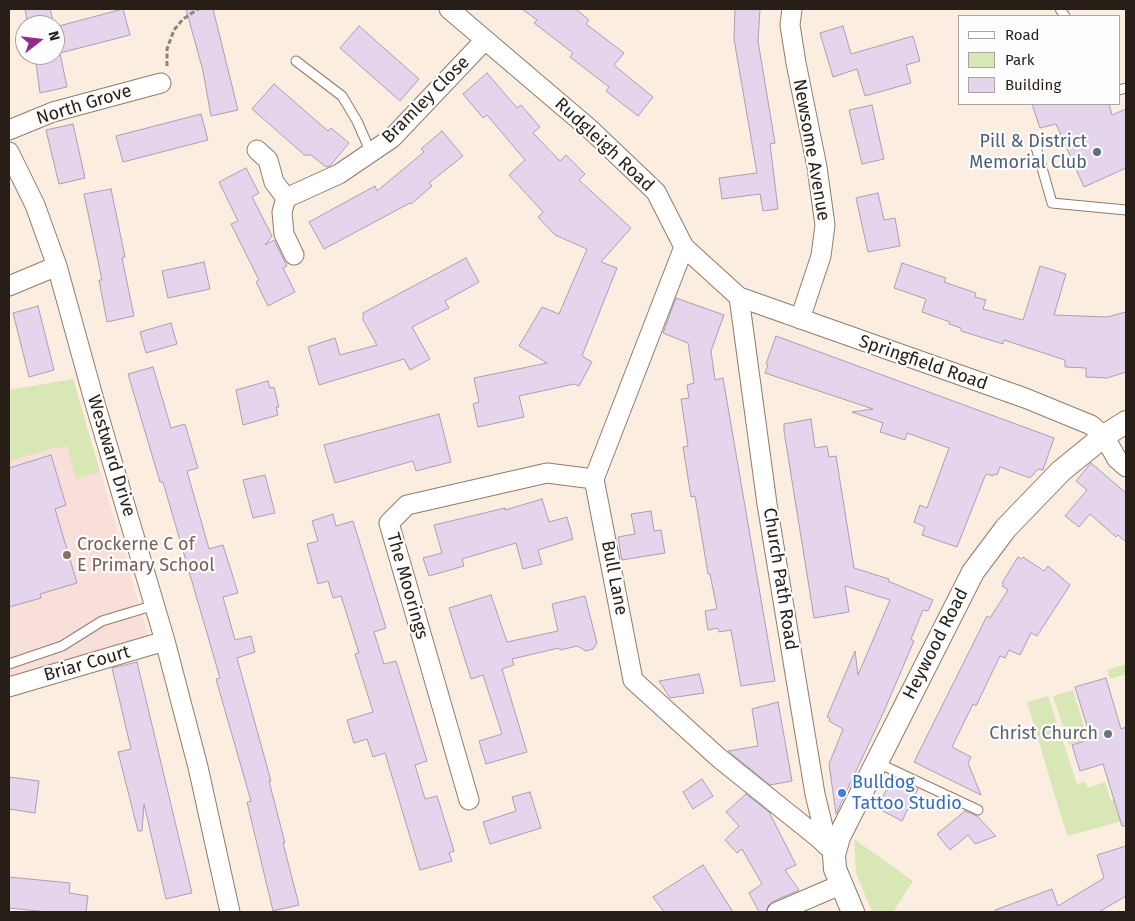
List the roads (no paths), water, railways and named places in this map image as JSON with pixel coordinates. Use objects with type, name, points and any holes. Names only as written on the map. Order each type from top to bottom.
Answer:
[{"type":"street","name":"Rudgleigh Road","points":[[449,9],[591,130],[656,192],[684,247],[739,297]]},
{"type":"street","name":"Newsome Avenue","points":[[792,9],[790,25],[819,174],[825,225],[821,256],[800,319]]},
{"type":"street","name":"Bramley Close","points":[[286,198],[339,174],[392,138],[485,40]]},
{"type":"street","name":"North Grove","points":[[9,130],[54,112],[161,83]]},
{"type":"street","points":[[257,150],[268,160],[274,182],[286,198],[282,212],[284,234],[294,255]]},
{"type":"street","name":"Westward Drive","points":[[9,152],[35,205],[57,266],[94,400],[165,641],[198,767],[230,912]]},
{"type":"street","points":[[594,479],[684,247]]},
{"type":"street","points":[[9,286],[57,266]]},
{"type":"street","name":"Springfield Road","points":[[739,297],[1025,398],[1091,425],[1104,436]]},
{"type":"street","name":"Church Path Road","points":[[739,297],[767,504],[815,794],[827,847]]},
{"type":"street","name":"Heywood Road","points":[[853,912],[840,885],[827,847],[839,837],[973,572],[1006,528],[1061,471],[1104,436],[1126,422]]},
{"type":"street","points":[[1104,436],[1117,459],[1126,467]]},
{"type":"street","name":"The Moorings","points":[[469,800],[389,523],[406,505],[547,473],[594,479]]},
{"type":"street","name":"Bull Lane","points":[[594,479],[633,680],[719,758],[827,847]]},
{"type":"street","name":"Briar Court","points":[[9,687],[165,641]]},
{"type":"street","points":[[777,912],[840,885]]},
{"type":"lane","points":[[296,61],[342,96],[360,128],[371,153]]},
{"type":"lane","points":[[1036,147],[1052,203],[1126,210]]},
{"type":"lane","points":[[9,664],[62,646],[102,621],[155,605]]},
{"type":"lane","points":[[878,763],[978,810]]},
{"type":"place","name":"Pill & District Memorial Club","points":[[1097,152]]},
{"type":"place","name":"Crockerne C of E Primary School","points":[[67,555]]},
{"type":"place","name":"Christ Church","points":[[1108,734]]},
{"type":"place","name":"Bulldog Tattoo Studio","points":[[842,793]]}]
